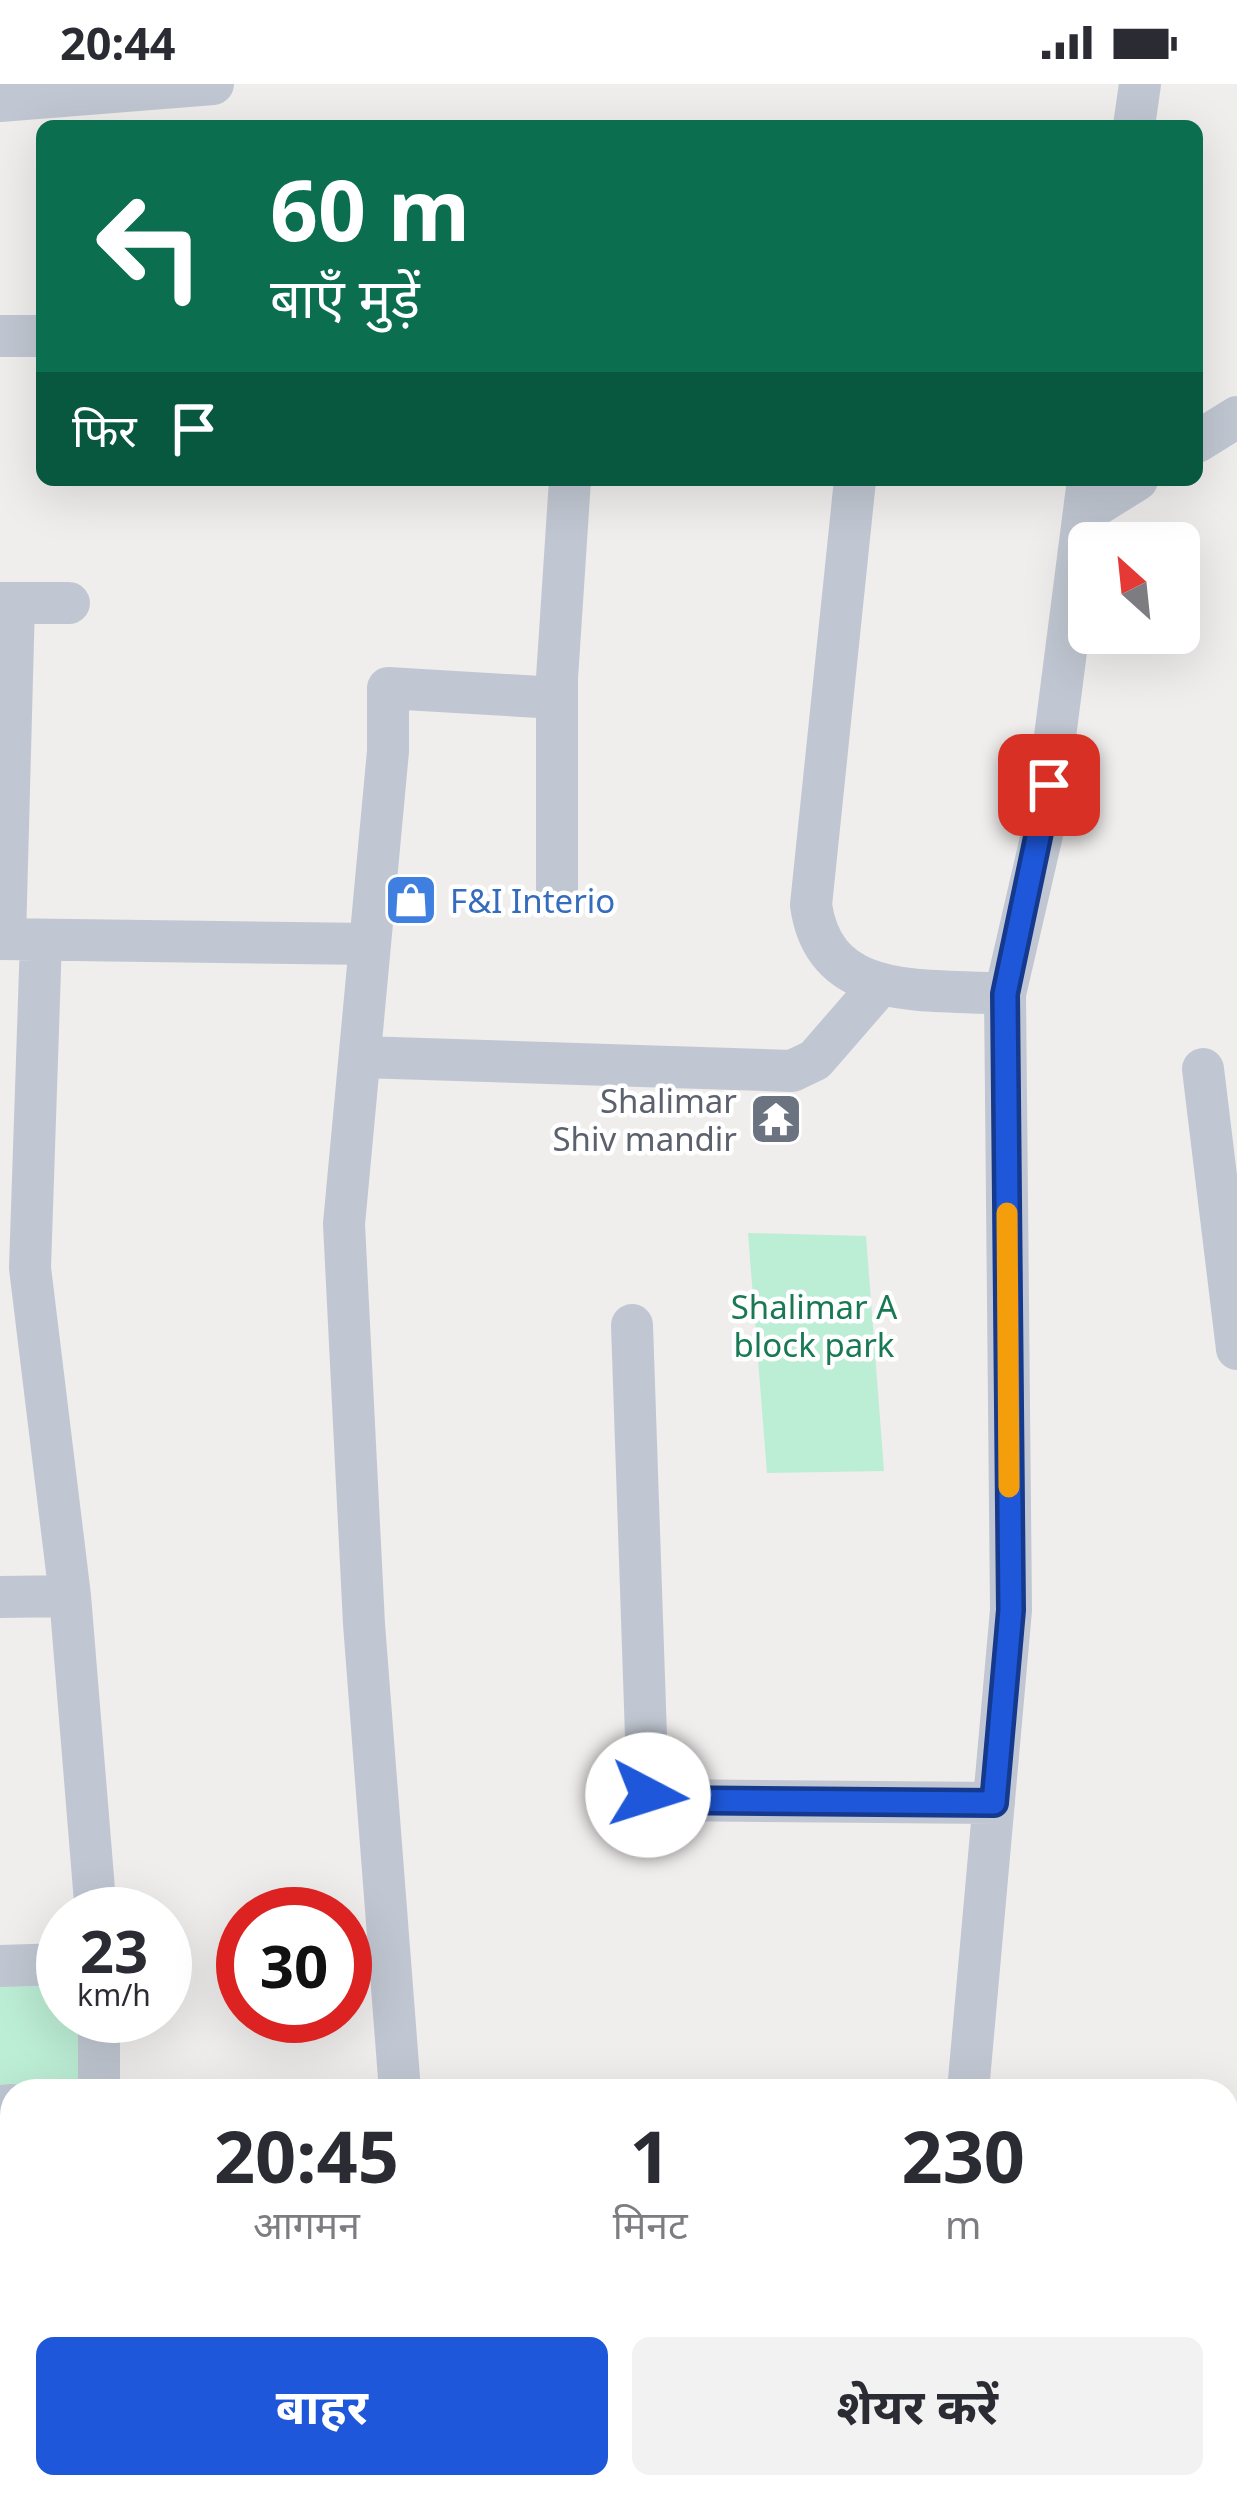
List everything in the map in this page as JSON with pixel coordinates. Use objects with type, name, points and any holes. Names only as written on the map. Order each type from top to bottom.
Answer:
[{"type":"street","points":[[0,100],[213,84]]},
{"type":"street","points":[[1135,120],[1140,84]]},
{"type":"street","points":[[0,336],[36,337]]},
{"type":"street","points":[[1203,438],[1237,417]]},
{"type":"street","points":[[557,893],[557,698],[570,486]]},
{"type":"street","points":[[854,486],[811,905],[814,931],[840,969],[880,984],[1005,994]]},
{"type":"street","points":[[969,2079],[1011,1610],[1005,994],[1043,830],[1086,496],[1118,486]]},
{"type":"street","points":[[69,603],[7,603],[16,939],[15,1268],[70,1596],[94,1887]]},
{"type":"street","points":[[399,2079],[364,1624],[344,1224],[388,751],[388,688],[557,698]]},
{"type":"street","points":[[16,939],[370,944]]},
{"type":"street","points":[[362,1057],[792,1071],[815,1060],[880,984]]},
{"type":"street","points":[[1204,1069],[1237,1349]]},
{"type":"street","points":[[632,1325],[648,1795],[658,1800],[994,1803]]},
{"type":"street","points":[[0,1597],[70,1596]]},
{"type":"street","points":[[0,1966],[36,1965]]},
{"type":"street","points":[[99,2079],[100,2043]]},
{"type":"green space","name":"Shalimar A block park","points":[[748,1233],[866,1236],[884,1471],[767,1473]]},
{"type":"green space","points":[[36,1966],[36,2043],[99,2043],[99,2079],[0,2079],[0,1968]]},
{"type":"slow traffic","points":[[1007,1213],[1009,1487]]},
{"type":"place","name":"F&I Interio","points":[[411,900]]},
{"type":"place","name":"Shalimar Shiv mandir","points":[[776,1119]]},
{"type":"route","points":[[648,1795],[658,1800],[994,1803],[1011,1610],[1005,994],[1049,785]]}]
